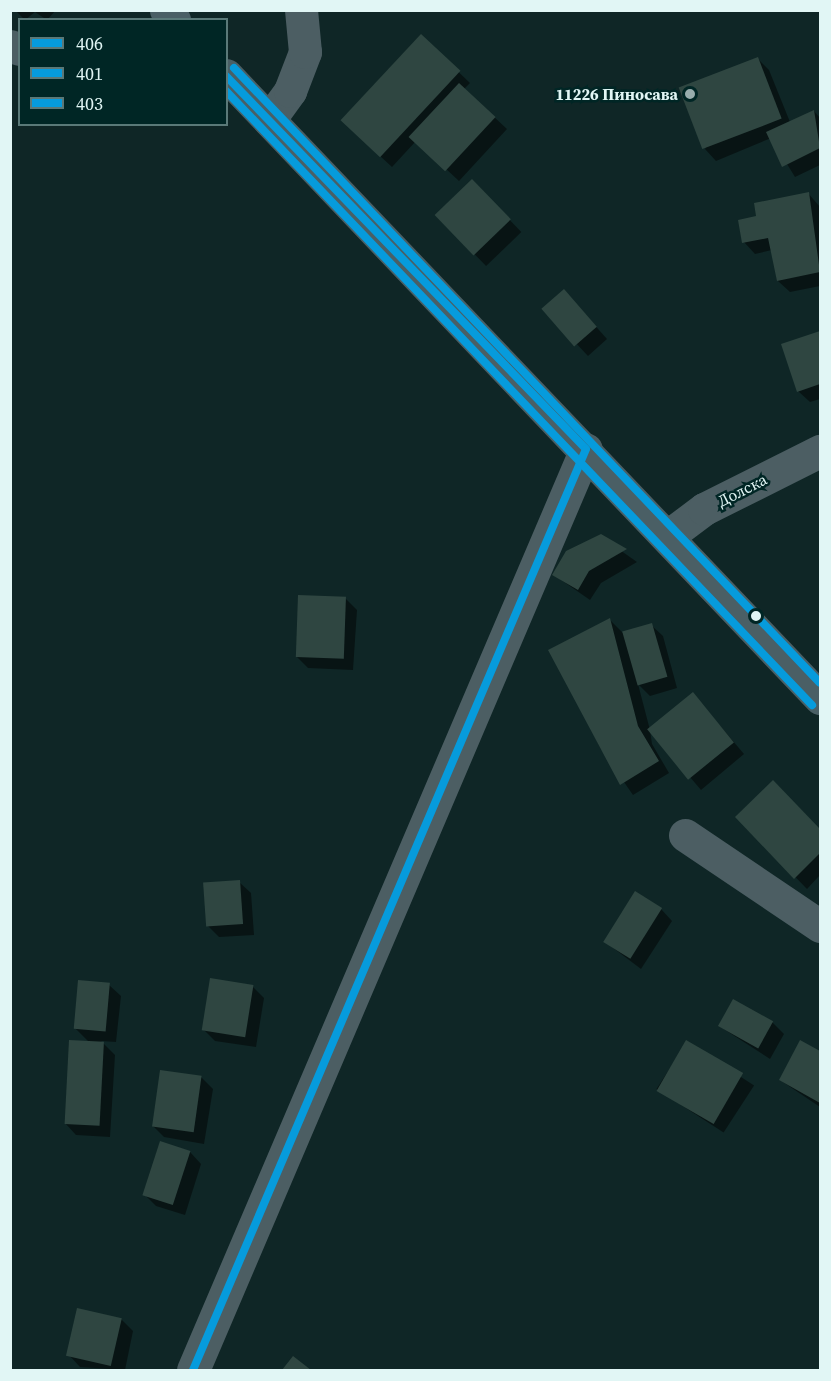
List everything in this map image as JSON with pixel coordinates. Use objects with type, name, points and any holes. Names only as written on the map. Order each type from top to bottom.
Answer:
[{"type":"main road","points":[[228,77],[586,449],[820,698]]},
{"type":"street","points":[[269,120],[290,91],[305,52],[301,10]]},
{"type":"street","points":[[193,1371],[586,449]]},
{"type":"street","name":"Долска","points":[[668,536],[704,509],[820,452]]},
{"type":"street","points":[[685,835],[820,926]]},
{"type":"building","points":[[421,34],[460,71],[380,157],[341,120]]},
{"type":"building","points":[[758,57],[782,119],[702,149],[679,87]]},
{"type":"building","points":[[459,83],[496,117],[445,171],[409,137]]},
{"type":"building","points":[[814,110],[820,148],[782,167],[766,132]]},
{"type":"building","points":[[472,179],[511,219],[473,255],[435,215]]},
{"type":"building","points":[[809,192],[820,272],[777,281],[768,238],[742,243],[738,220],[756,216],[754,203]]},
{"type":"building","points":[[564,289],[597,327],[574,346],[541,309]]},
{"type":"building","points":[[820,331],[820,384],[797,392],[781,344]]},
{"type":"building","points":[[601,534],[627,549],[589,571],[578,590],[552,575],[566,551]]},
{"type":"building","points":[[298,595],[346,597],[344,659],[296,657]]},
{"type":"building","points":[[610,618],[638,726],[659,761],[620,785],[548,650]]},
{"type":"building","points":[[652,623],[667,677],[638,685],[622,632]]},
{"type":"building","points":[[693,692],[734,743],[688,780],[647,729]]},
{"type":"building","points":[[773,780],[820,829],[820,853],[794,879],[735,817]]},
{"type":"building","points":[[240,880],[243,924],[206,926],[203,883]]},
{"type":"building","points":[[635,891],[662,908],[630,959],[603,942]]},
{"type":"building","points":[[210,978],[253,985],[245,1037],[202,1030]]},
{"type":"building","points":[[78,980],[110,983],[106,1032],[74,1029]]},
{"type":"building","points":[[733,999],[773,1021],[758,1048],[718,1026]]},
{"type":"building","points":[[69,1040],[104,1042],[100,1126],[65,1124]]},
{"type":"building","points":[[686,1040],[743,1073],[714,1124],[656,1091]]},
{"type":"building","points":[[800,1040],[820,1051],[820,1103],[779,1080]]},
{"type":"building","points":[[160,1070],[202,1076],[194,1132],[152,1126]]},
{"type":"building","points":[[160,1141],[190,1151],[173,1205],[142,1195]]},
{"type":"building","points":[[77,1308],[122,1318],[111,1366],[66,1356]]},
{"type":"building","points":[[293,1356],[311,1370],[282,1370]]},
{"type":"transit line","name":"403","points":[[234,68],[820,683]]},
{"type":"transit line","name":"406","points":[[228,78],[586,449]]},
{"type":"transit line","name":"401","points":[[228,93],[812,705]]},
{"type":"transit line","name":"406","points":[[193,1370],[586,449]]},
{"type":"place","name":"11226 Пиносава","points":[[690,94]]}]
